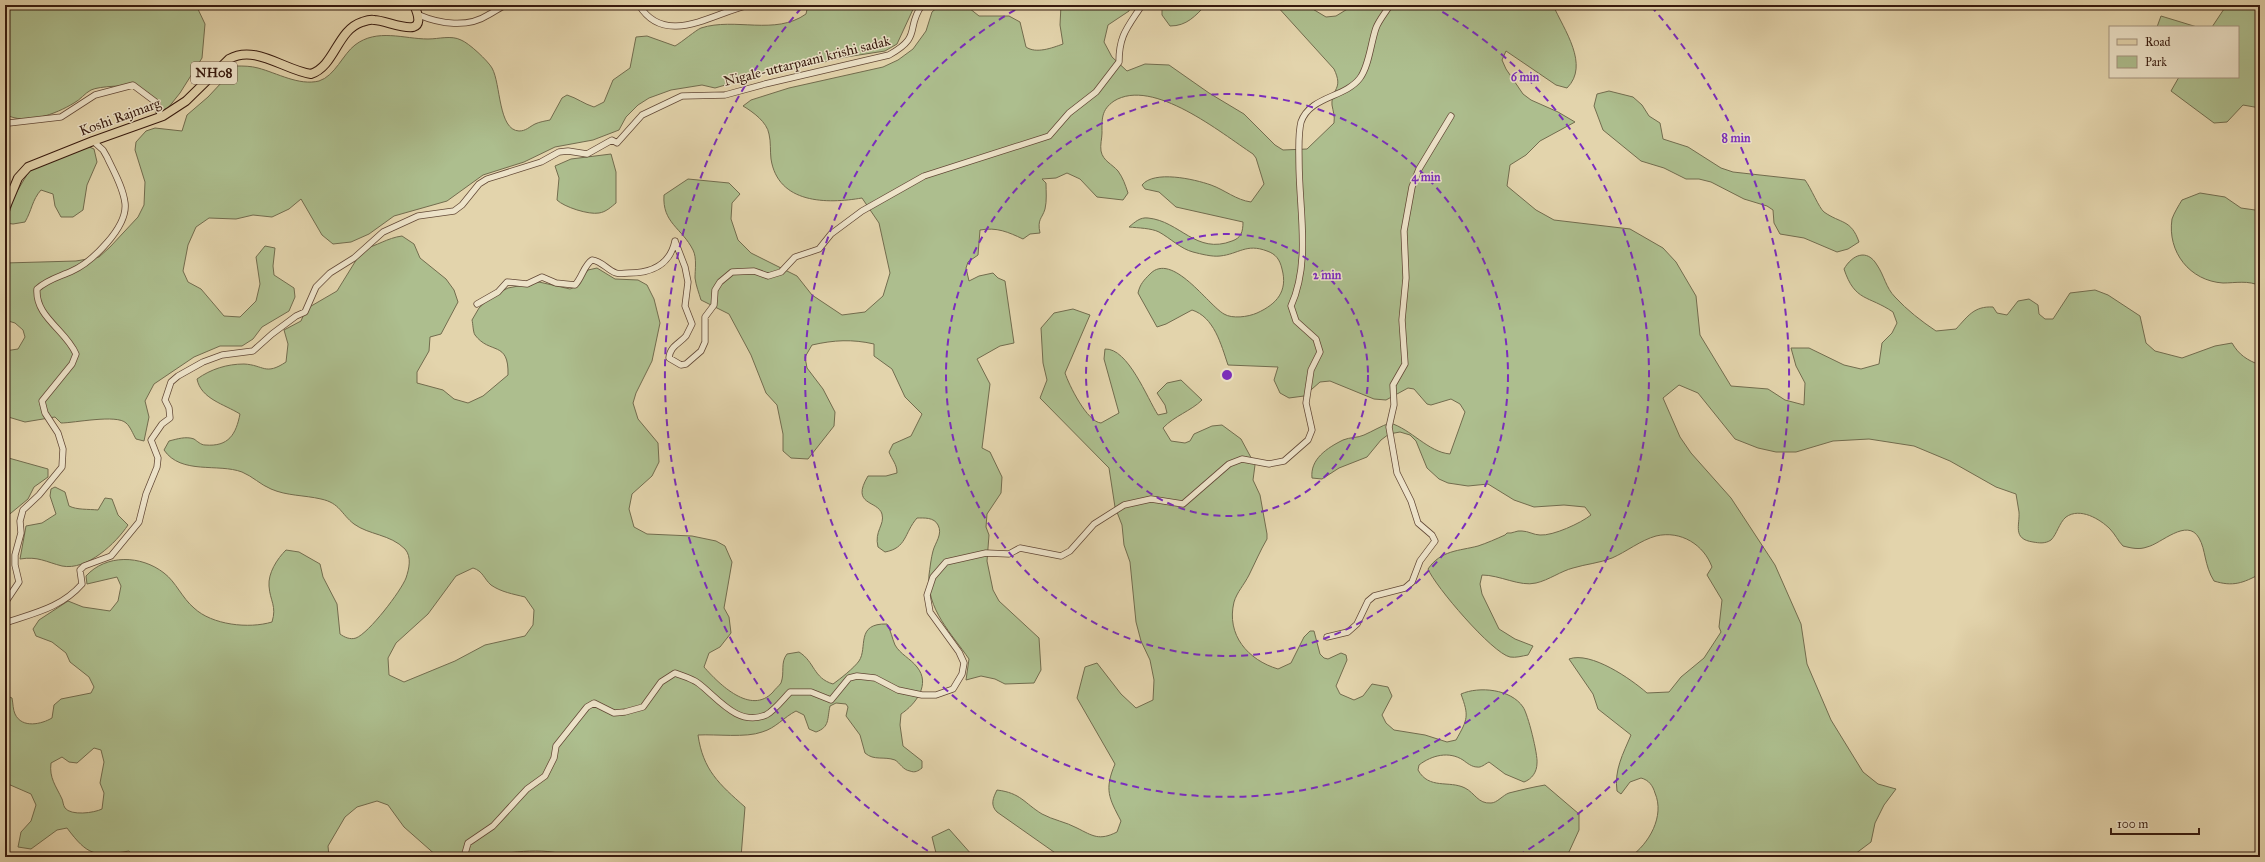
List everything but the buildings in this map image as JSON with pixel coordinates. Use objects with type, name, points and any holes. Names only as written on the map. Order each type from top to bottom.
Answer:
[{"type":"main road","points":[[414,5],[419,15]]},
{"type":"main road","name":"Koshi Rajmarg","points":[[5,209],[18,178],[28,167],[92,141],[160,117],[178,108],[229,59],[236,55],[253,54],[311,74],[318,72],[324,66],[348,32],[358,23],[374,20],[408,28],[418,22],[419,15]]},
{"type":"street","points":[[419,15],[445,23],[464,23],[488,16],[495,9],[507,5]]},
{"type":"street","points":[[640,5],[645,14],[669,27],[690,25],[731,9],[749,5]]},
{"type":"street","name":"Nigale-uttarpaani krishi sadak","points":[[5,623],[47,610],[76,590],[82,584],[80,570],[84,566],[111,556],[139,522],[146,494],[157,467],[158,458],[151,440],[162,424],[170,418],[169,408],[165,400],[171,382],[203,362],[232,353],[253,351],[278,329],[296,316],[305,312],[316,286],[330,273],[354,258],[383,232],[418,216],[454,210],[462,205],[480,184],[487,179],[542,162],[559,152],[568,151],[587,154],[612,140],[617,143],[642,115],[682,96],[725,95],[764,84],[889,55],[903,48],[909,41],[915,18],[922,5]]},
{"type":"street","points":[[477,304],[498,292],[507,282],[527,284],[542,276],[556,282],[575,285],[580,280],[588,262],[592,260],[598,260],[616,273],[644,273],[660,265],[669,257],[675,240],[687,275],[688,282],[685,306],[692,324],[685,336],[674,345],[668,358],[681,365],[686,364],[702,351],[705,342],[705,317],[714,305],[715,290],[720,282],[732,272],[754,271],[768,276],[781,272],[794,257],[819,249],[831,234],[862,211],[924,176],[1049,136],[1069,113],[1096,92],[1119,62],[1118,48],[1126,29],[1140,8],[1140,5]]},
{"type":"street","points":[[464,857],[468,843],[492,826],[527,789],[546,776],[554,758],[556,746],[587,707],[594,703],[614,713],[626,712],[643,707],[661,682],[675,674],[697,682],[718,702],[737,714],[751,717],[766,714],[790,692],[811,692],[830,700],[849,678],[857,676],[875,678],[898,690],[922,695],[936,694],[953,689],[962,674],[964,663],[959,652],[930,612],[927,595],[933,577],[946,562],[986,554],[1009,554],[1020,548],[1061,556],[1070,551],[1094,524],[1124,504],[1151,499],[1183,504],[1229,464],[1242,459],[1269,464],[1284,461],[1308,440],[1312,430],[1306,403],[1311,370],[1320,352],[1316,339],[1296,322],[1291,306],[1298,291],[1302,268],[1299,182],[1299,139],[1301,123],[1306,112],[1320,101],[1340,94],[1361,78],[1376,27],[1390,5]]},
{"type":"street","points":[[5,121],[10,123],[61,117],[95,95],[133,85],[157,103],[160,117]]},
{"type":"street","points":[[1327,638],[1348,632],[1357,624],[1368,601],[1374,596],[1405,588],[1412,582],[1420,561],[1434,544],[1432,535],[1418,523],[1411,501],[1397,473],[1389,427],[1394,405],[1393,385],[1405,364],[1402,320],[1406,278],[1404,231],[1412,187],[1419,168],[1451,116]]},
{"type":"street","points":[[5,603],[19,582],[15,565],[15,555],[21,533],[20,521],[23,510],[39,495],[62,467],[63,449],[58,433],[45,413],[42,401],[72,364],[76,354],[72,344],[40,308],[36,299],[36,289],[46,280],[82,265],[101,250],[112,237],[121,220],[125,204],[120,187],[103,150],[92,141]]},
{"type":"green space","points":[[5,5],[196,5],[205,24],[202,58],[180,93],[168,108],[156,113],[150,94],[137,87],[121,86],[91,90],[67,107],[40,117],[22,119],[13,117],[5,114]]},
{"type":"green space","points":[[808,5],[915,5],[897,44],[885,51],[846,57],[784,71],[762,72],[746,79],[715,88],[702,85],[671,90],[649,98],[638,105],[626,117],[619,130],[593,140],[555,147],[524,162],[483,175],[447,201],[394,216],[369,234],[351,242],[333,244],[322,235],[301,199],[289,209],[272,217],[253,215],[236,219],[209,218],[196,227],[188,245],[183,271],[188,282],[201,289],[224,316],[240,317],[256,301],[260,284],[256,257],[265,246],[275,248],[273,266],[274,275],[294,288],[295,297],[289,311],[262,327],[253,339],[242,346],[220,346],[194,357],[154,384],[145,401],[149,417],[144,441],[136,439],[129,426],[121,420],[105,419],[61,423],[55,417],[25,422],[5,416],[5,351],[18,349],[25,337],[23,330],[15,323],[5,320],[5,263],[76,261],[99,257],[138,217],[144,205],[145,182],[135,150],[136,142],[146,131],[155,128],[182,131],[187,115],[208,97],[237,66],[255,67],[304,82],[319,81],[330,75],[351,49],[363,40],[381,36],[419,39],[449,37],[464,42],[487,61],[495,75],[501,105],[507,123],[512,129],[521,131],[526,130],[537,123],[550,120],[562,98],[567,95],[594,107],[604,102],[613,80],[630,68],[636,37],[647,36],[675,46],[699,29],[714,25],[768,25],[781,24],[794,20],[806,14]]},
{"type":"green space","points":[[940,5],[969,8],[979,16],[1009,16],[1020,22],[1026,47],[1039,50],[1049,49],[1063,44],[1060,25],[1061,5],[1131,5],[1129,11],[1108,25],[1104,42],[1112,57],[1127,71],[1145,64],[1169,65],[1209,93],[1244,114],[1275,145],[1283,150],[1307,149],[1334,123],[1332,99],[1338,81],[1334,69],[1276,5],[1306,5],[1326,17],[1336,16],[1354,5],[1553,5],[1573,47],[1576,58],[1576,69],[1573,79],[1567,88],[1556,85],[1506,51],[1502,60],[1506,69],[1523,94],[1531,100],[1558,112],[1575,122],[1540,141],[1526,155],[1510,165],[1507,186],[1536,210],[1554,220],[1630,229],[1663,248],[1676,262],[1696,296],[1700,335],[1731,386],[1768,389],[1785,400],[1804,405],[1805,383],[1796,366],[1791,348],[1809,348],[1844,365],[1861,369],[1879,364],[1882,343],[1892,333],[1897,323],[1893,312],[1858,293],[1848,280],[1844,269],[1851,260],[1860,255],[1869,256],[1873,260],[1889,290],[1895,297],[1914,315],[1936,331],[1956,329],[1972,313],[1981,308],[1993,307],[1997,313],[2007,315],[2018,301],[2029,299],[2038,305],[2039,314],[2045,319],[2053,319],[2070,293],[2095,290],[2108,295],[2140,316],[2146,343],[2155,351],[2182,358],[2215,346],[2232,343],[2244,357],[2260,365],[2260,574],[2248,580],[2232,584],[2214,581],[2208,569],[2199,538],[2194,532],[2188,530],[2181,531],[2153,545],[2141,548],[2132,548],[2123,546],[2106,525],[2095,518],[2077,513],[2066,517],[2051,540],[2040,543],[2026,540],[2022,538],[2018,531],[2019,512],[2016,494],[1996,487],[1950,461],[1914,446],[1869,439],[1833,441],[1796,452],[1776,452],[1758,448],[1735,439],[1698,393],[1679,385],[1663,398],[1680,437],[1691,453],[1731,498],[1775,565],[1801,624],[1807,664],[1831,720],[1863,772],[1878,784],[1896,789],[1884,805],[1875,823],[1871,842],[1851,857],[1630,857],[1649,837],[1656,820],[1658,802],[1653,788],[1646,780],[1641,778],[1630,782],[1621,794],[1617,791],[1616,783],[1618,769],[1631,735],[1598,709],[1593,694],[1569,659],[1588,659],[1599,663],[1621,674],[1647,693],[1669,692],[1681,677],[1704,658],[1721,632],[1719,627],[1722,600],[1707,575],[1712,567],[1708,559],[1697,546],[1683,537],[1665,535],[1656,536],[1645,540],[1612,558],[1568,569],[1546,580],[1536,583],[1523,583],[1482,575],[1480,584],[1482,594],[1499,629],[1515,639],[1533,646],[1528,655],[1510,657],[1502,653],[1478,632],[1465,618],[1441,589],[1428,569],[1439,558],[1451,552],[1481,545],[1507,533],[1520,531],[1538,535],[1546,535],[1574,525],[1591,515],[1585,507],[1564,505],[1534,507],[1514,500],[1488,484],[1468,486],[1448,483],[1439,479],[1427,468],[1416,441],[1410,435],[1400,432],[1389,434],[1381,440],[1367,457],[1339,468],[1322,479],[1312,478],[1312,471],[1317,460],[1331,447],[1343,440],[1362,436],[1390,423],[1405,430],[1434,449],[1450,454],[1465,412],[1460,404],[1451,399],[1431,405],[1427,404],[1414,389],[1408,388],[1386,400],[1374,399],[1330,381],[1320,382],[1304,396],[1289,398],[1280,393],[1274,380],[1278,367],[1228,365],[1216,332],[1200,314],[1192,310],[1166,324],[1157,327],[1138,293],[1144,280],[1150,274],[1159,269],[1169,269],[1179,274],[1217,309],[1227,316],[1236,317],[1253,314],[1264,309],[1275,301],[1282,290],[1283,277],[1279,260],[1267,251],[1253,248],[1227,255],[1206,255],[1184,248],[1156,231],[1144,228],[1129,227],[1140,219],[1148,218],[1159,220],[1198,241],[1208,244],[1219,244],[1232,241],[1238,238],[1241,234],[1243,222],[1176,207],[1159,192],[1145,189],[1142,185],[1148,180],[1155,178],[1185,178],[1211,185],[1240,199],[1251,202],[1264,184],[1256,158],[1253,154],[1223,133],[1186,111],[1167,102],[1148,96],[1130,96],[1114,101],[1110,104],[1104,111],[1102,123],[1101,151],[1108,162],[1118,171],[1124,181],[1128,193],[1123,200],[1097,197],[1080,179],[1067,173],[1056,178],[1042,179],[1046,183],[1046,199],[1045,209],[1039,222],[1040,233],[1030,234],[1023,239],[1002,231],[992,229],[980,230],[978,255],[968,262],[966,268],[969,281],[979,276],[993,273],[998,278],[1005,281],[1014,343],[1000,346],[977,359],[990,384],[982,448],[990,452],[1002,477],[1001,493],[987,514],[986,527],[989,535],[987,561],[993,590],[999,601],[1039,638],[1041,670],[1034,683],[1005,684],[995,679],[981,676],[966,680],[969,659],[948,630],[936,610],[929,587],[932,557],[940,532],[938,525],[931,519],[917,518],[901,543],[892,550],[885,552],[878,547],[877,541],[878,532],[883,518],[882,514],[876,506],[863,498],[862,493],[863,486],[868,476],[886,476],[897,473],[889,452],[893,444],[911,436],[922,414],[905,397],[892,369],[874,356],[874,344],[858,341],[843,341],[812,345],[805,357],[807,368],[823,389],[835,412],[834,426],[808,459],[791,458],[783,451],[783,434],[777,405],[766,393],[751,355],[729,314],[701,300],[695,278],[695,260],[693,250],[689,242],[669,219],[664,204],[664,195],[688,179],[729,183],[740,194],[732,203],[731,219],[738,240],[751,253],[797,276],[812,295],[842,315],[865,312],[883,296],[890,273],[879,223],[862,198],[834,201],[806,198],[794,193],[783,185],[775,174],[771,159],[769,134],[766,125],[751,111],[743,106],[751,100],[789,88],[883,67],[898,60],[913,49],[926,31],[932,12]]},
{"type":"green space","points":[[1162,5],[1206,5],[1186,22],[1176,26],[1170,26],[1162,15]]},
{"type":"green space","points":[[2205,5],[2260,5],[2260,108],[2243,105],[2227,122],[2214,123],[2171,91],[2178,78],[2239,78],[2239,26],[2213,26],[2224,9]]},
{"type":"green space","points":[[2161,16],[2194,26],[2157,26]]},
{"type":"green space","points":[[1609,91],[1633,97],[1642,105],[1649,116],[1660,123],[1663,139],[1688,147],[1721,168],[1733,172],[1805,180],[1822,210],[1853,229],[1859,242],[1848,249],[1837,252],[1804,238],[1780,234],[1774,223],[1773,210],[1767,206],[1744,199],[1711,182],[1699,179],[1686,179],[1664,168],[1641,161],[1603,130],[1594,106],[1597,94]]},
{"type":"green space","points":[[87,146],[94,149],[97,162],[87,185],[83,210],[73,217],[61,217],[55,206],[53,194],[41,190],[25,222],[13,224],[5,223],[5,217],[10,211],[13,198],[31,168]]},
{"type":"green space","points":[[611,154],[616,172],[616,203],[604,212],[595,213],[583,212],[571,208],[557,200],[559,178],[555,166],[571,159]]},
{"type":"green space","points":[[2200,193],[2225,197],[2241,208],[2255,210],[2260,206],[2260,286],[2247,282],[2223,283],[2211,281],[2200,277],[2183,263],[2173,243],[2171,231],[2172,219],[2182,200]]},
{"type":"green space","points":[[402,236],[414,244],[420,258],[446,279],[454,290],[458,302],[441,334],[430,337],[429,351],[417,372],[417,383],[443,390],[454,399],[468,403],[483,396],[508,375],[507,364],[502,352],[481,341],[474,332],[472,320],[479,308],[492,296],[508,288],[539,282],[570,289],[575,287],[588,270],[597,268],[615,279],[638,280],[647,285],[654,299],[660,323],[652,361],[636,393],[633,403],[638,419],[658,443],[659,462],[652,476],[632,494],[629,509],[634,527],[647,534],[692,536],[716,541],[725,546],[732,562],[724,608],[729,617],[731,633],[720,647],[709,653],[704,667],[727,689],[736,695],[755,701],[764,699],[781,683],[783,664],[787,654],[799,652],[808,660],[822,678],[833,684],[859,661],[866,632],[870,628],[877,625],[887,624],[895,645],[915,664],[921,673],[923,680],[920,693],[912,705],[901,714],[900,725],[903,746],[922,761],[922,768],[912,772],[905,769],[895,760],[876,758],[865,753],[860,735],[846,716],[848,707],[846,704],[836,703],[830,706],[826,725],[824,728],[816,732],[809,729],[804,715],[796,711],[772,728],[755,734],[698,735],[700,747],[708,767],[727,791],[745,807],[741,857],[572,857],[560,853],[524,851],[470,857],[438,857],[404,827],[388,805],[377,801],[357,807],[345,817],[328,846],[329,857],[133,857],[129,851],[100,854],[87,849],[67,828],[57,830],[31,849],[18,847],[21,832],[31,821],[36,805],[31,794],[8,784],[5,781],[5,695],[12,698],[14,712],[18,719],[22,722],[32,724],[43,722],[52,718],[54,705],[61,699],[91,693],[94,687],[89,677],[70,662],[66,653],[52,642],[36,636],[33,629],[39,620],[68,601],[83,607],[110,611],[118,601],[121,586],[117,577],[87,584],[86,576],[94,569],[113,561],[134,560],[145,563],[164,573],[186,600],[202,614],[221,622],[253,625],[272,622],[274,608],[269,586],[270,576],[276,562],[286,550],[299,552],[320,564],[323,577],[337,604],[340,634],[352,639],[362,635],[369,628],[384,611],[403,584],[409,567],[409,556],[405,549],[393,540],[360,528],[332,503],[321,499],[277,491],[267,487],[242,472],[232,469],[190,466],[180,463],[171,458],[164,450],[169,441],[178,439],[191,438],[204,445],[213,445],[220,444],[230,438],[236,428],[240,414],[214,400],[203,392],[197,379],[214,370],[231,365],[244,364],[269,369],[286,362],[288,344],[284,330],[301,321],[306,309],[337,291],[363,249]],"holes":[[[473,568],[479,571],[491,585],[507,592],[525,597],[534,610],[533,625],[525,636],[485,645],[455,661],[404,682],[389,675],[388,658],[396,643],[428,614],[456,576]],[[94,748],[101,750],[104,762],[100,783],[104,793],[102,809],[88,813],[68,811],[64,806],[54,782],[51,773],[51,763],[62,757],[69,762],[77,763]]]},
{"type":"green space","points":[[1073,309],[1090,315],[1065,373],[1074,394],[1090,416],[1101,423],[1119,413],[1104,359],[1105,349],[1113,351],[1121,356],[1129,365],[1158,415],[1167,413],[1165,405],[1157,393],[1167,383],[1181,380],[1202,400],[1172,420],[1163,428],[1171,441],[1185,443],[1190,441],[1194,434],[1212,426],[1222,425],[1241,439],[1255,465],[1253,480],[1260,495],[1267,539],[1249,575],[1235,598],[1232,614],[1236,635],[1249,653],[1267,665],[1278,669],[1291,663],[1304,637],[1310,631],[1314,631],[1320,654],[1324,658],[1328,659],[1341,653],[1346,655],[1347,660],[1336,686],[1340,694],[1354,700],[1363,696],[1372,684],[1388,687],[1392,696],[1382,715],[1386,723],[1394,730],[1425,735],[1447,742],[1456,740],[1465,722],[1466,713],[1461,694],[1477,690],[1485,690],[1511,696],[1518,701],[1525,711],[1534,744],[1537,766],[1534,775],[1529,779],[1524,782],[1505,774],[1489,762],[1483,766],[1475,767],[1458,757],[1446,755],[1429,759],[1419,765],[1418,770],[1428,780],[1440,784],[1465,788],[1480,800],[1487,803],[1496,802],[1504,795],[1509,793],[1545,785],[1579,814],[1579,830],[1568,854],[1570,857],[1061,857],[997,812],[993,807],[993,799],[997,790],[1005,791],[1022,799],[1042,814],[1092,835],[1101,837],[1117,832],[1121,821],[1113,806],[1109,794],[1110,781],[1115,764],[1077,698],[1085,667],[1097,663],[1121,694],[1136,708],[1153,700],[1154,680],[1150,660],[1141,641],[1136,622],[1130,562],[1124,545],[1122,525],[1115,507],[1109,468],[1040,398],[1047,380],[1043,363],[1041,328],[1054,313]]},
{"type":"green space","points":[[5,457],[48,469],[48,477],[34,487],[28,499],[5,518]]},
{"type":"green space","points":[[55,487],[65,492],[69,506],[76,508],[98,510],[105,498],[112,499],[118,515],[128,525],[116,540],[100,554],[81,564],[62,566],[32,558],[20,559],[26,526],[42,523],[56,514],[50,496],[51,489]]},
{"type":"green space","points":[[949,829],[973,857],[937,857],[932,837]]}]
